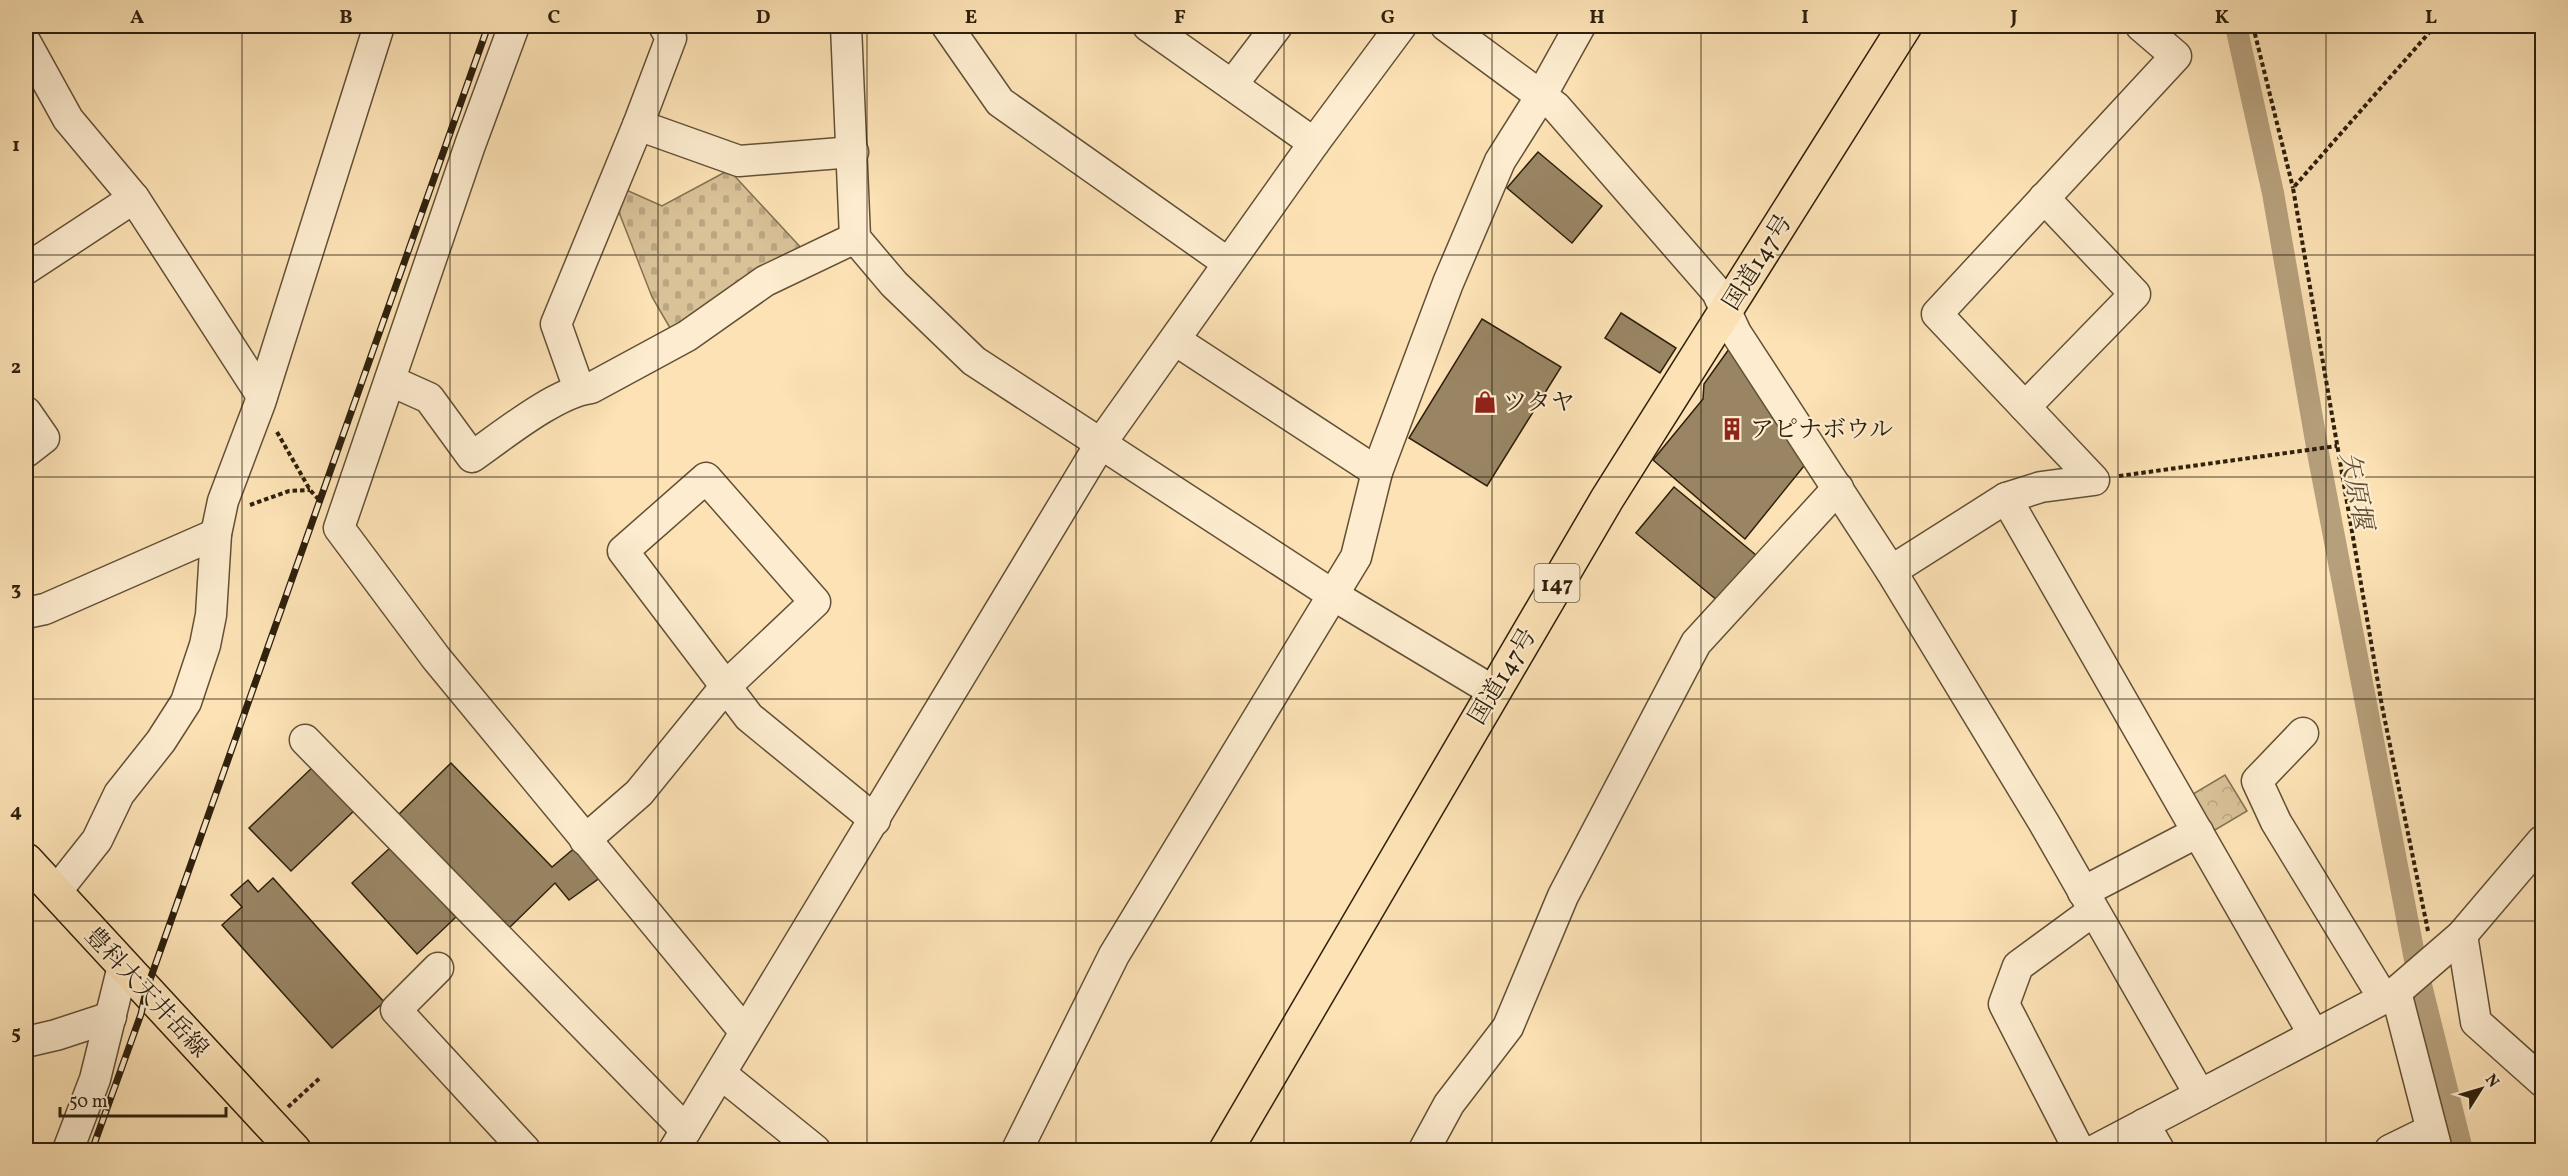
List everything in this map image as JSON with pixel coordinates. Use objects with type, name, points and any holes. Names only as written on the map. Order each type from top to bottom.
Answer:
[{"type":"main road","name":"国道147号","points":[[1226,1150],[1607,499],[1905,26]]},
{"type":"main road","name":"豊科大天井岳線","points":[[26,860],[294,1150]]},
{"type":"street","points":[[55,893],[97,840],[119,794],[161,741],[186,702],[205,645],[212,615],[218,524],[261,400],[379,26]]},
{"type":"street","points":[[514,26],[470,145],[339,528],[436,658],[745,1032]]},
{"type":"street","points":[[579,389],[556,324],[638,125],[671,38],[664,26]]},
{"type":"street","points":[[846,26],[855,238],[894,284],[974,361],[1333,595],[1493,692]]},
{"type":"street","points":[[947,26],[1000,102],[1228,264]]},
{"type":"street","points":[[1148,26],[1314,143]]},
{"type":"street","points":[[1232,85],[1277,26]]},
{"type":"street","points":[[305,740],[680,1140],[1101,443],[1314,143],[1401,26]]},
{"type":"street","points":[[1446,26],[1556,107],[1717,292],[1736,333],[1891,571],[2044,823],[2200,1095]]},
{"type":"street","points":[[1017,1150],[1114,955],[1356,556],[1377,472],[1448,283],[1500,161],[1541,96],[1580,26]]},
{"type":"street","points":[[2094,480],[1937,314],[2176,56],[2141,26]]},
{"type":"street","points":[[26,43],[68,119],[134,198],[261,400]]},
{"type":"street","points":[[638,125],[739,161],[853,152]]},
{"type":"street","points":[[26,269],[134,198]]},
{"type":"street","points":[[2025,407],[2135,294],[2044,198]]},
{"type":"street","points":[[391,381],[429,398],[472,457],[550,404],[579,389],[591,388],[687,336],[765,281],[855,238]]},
{"type":"street","points":[[1176,340],[1377,472]]},
{"type":"street","points":[[26,412],[44,438],[26,452]]},
{"type":"street","points":[[585,840],[639,793],[726,686],[815,602],[706,478],[623,551],[726,686],[749,717],[875,820]]},
{"type":"street","points":[[1891,571],[2006,498],[2041,487],[2094,480]]},
{"type":"street","points":[[1424,1150],[1449,1104],[1508,1027],[1563,896],[1696,643],[1838,488]]},
{"type":"street","points":[[2006,498],[2314,1035]]},
{"type":"street","points":[[26,613],[45,609],[218,524]]},
{"type":"street","points":[[2303,732],[2257,781],[2276,822],[2390,996],[2434,1140],[2390,1150]]},
{"type":"street","points":[[2079,1150],[2004,1004],[2018,966],[2088,902],[2198,832]]},
{"type":"street","points":[[2095,1150],[2390,996],[2462,935],[2542,841]]},
{"type":"street","points":[[2462,935],[2476,1023],[2542,1081]]},
{"type":"street","points":[[68,1150],[95,1079],[123,966]]},
{"type":"street","points":[[438,968],[396,1010],[525,1150]]},
{"type":"street","points":[[26,1042],[111,1017]]},
{"type":"street","points":[[721,1074],[815,1150]]},
{"type":"street","points":[[2144,1124],[2159,1150]]},
{"type":"path","points":[[2253,26],[2295,196],[2382,706],[2434,961]]},
{"type":"path","points":[[2295,196],[2293,188],[2435,26]]},
{"type":"path","points":[[261,400],[310,490],[339,528]]},
{"type":"path","points":[[2094,480],[2337,446]]},
{"type":"path","points":[[218,524],[289,492],[310,490]]},
{"type":"path","points":[[285,1109],[321,1077]]},
{"type":"green space","points":[[729,170],[804,251],[758,269],[714,298],[673,333],[652,297],[615,202],[624,189],[662,206]]},
{"type":"green space","points":[[2225,775],[2247,811],[2210,833],[2188,797]]},
{"type":"building","points":[[1538,152],[1602,206],[1572,243],[1507,188]]},
{"type":"building","points":[[1621,313],[1676,348],[1660,373],[1605,338]]},
{"type":"building","name":"ツタヤ","points":[[1482,319],[1561,367],[1487,486],[1409,438]]},
{"type":"building","name":"アピナボウル","points":[[1729,349],[1808,461],[1745,539],[1653,460],[1703,399],[1704,384]]},
{"type":"building","points":[[1674,487],[1756,555],[1718,601],[1636,533]]},
{"type":"building","points":[[451,763],[552,867],[577,846],[601,877],[569,900],[555,883],[506,931],[394,819]]},
{"type":"building","points":[[316,764],[357,808],[291,871],[249,828]]},
{"type":"building","points":[[391,847],[456,917],[417,954],[352,883]]},
{"type":"building","points":[[273,878],[384,1002],[332,1048],[222,925],[242,907],[231,895],[248,880],[258,892]]},
{"type":"waterway","name":"矢原堰","points":[[2236,26],[2273,193],[2319,458],[2416,965]]},
{"type":"waterway","name":"矢原堰","points":[[2420,981],[2462,1150]]},
{"type":"railway","points":[[92,1150],[141,1014],[146,991],[488,26]]},
{"type":"place","name":"ツタヤ","points":[[1485,402]]},
{"type":"place","name":"アピナボウル","points":[[1732,429]]}]
